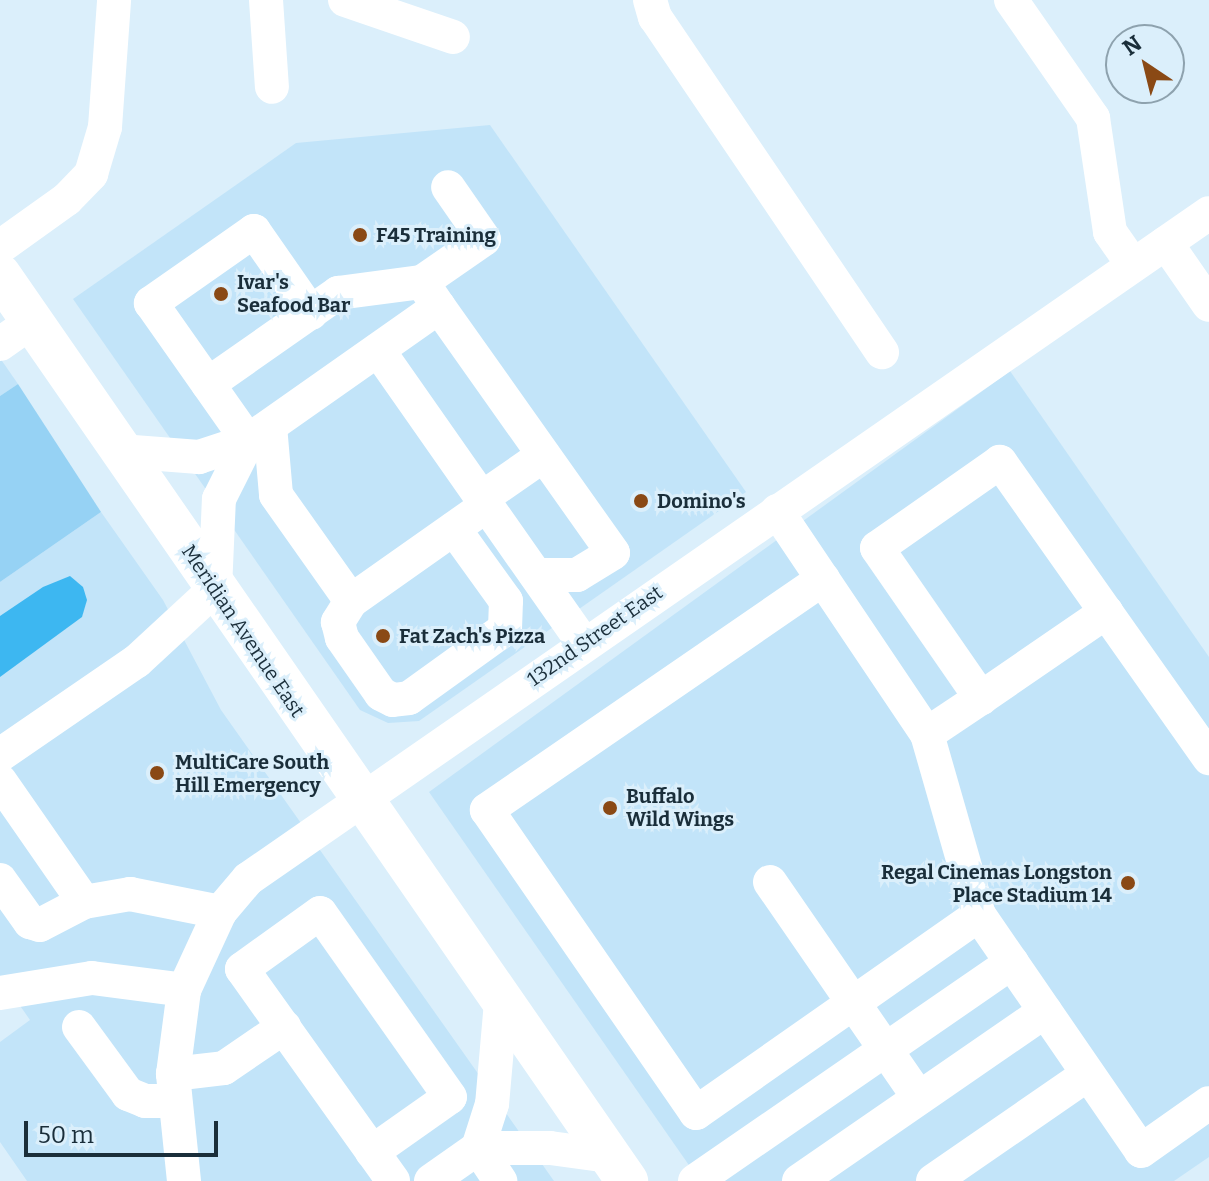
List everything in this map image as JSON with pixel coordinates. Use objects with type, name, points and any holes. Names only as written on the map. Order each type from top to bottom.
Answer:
[{"type":"main road","name":"Meridian Avenue East","points":[[0,275],[16,333],[120,451],[618,1169]]},
{"type":"street","points":[[0,247],[67,199],[91,174],[105,127],[114,0]]},
{"type":"street","points":[[266,0],[272,87]]},
{"type":"street","points":[[345,0],[453,37]]},
{"type":"street","points":[[650,0],[655,17],[882,352]]},
{"type":"street","points":[[1011,0],[1093,118],[1110,232],[1133,265]]},
{"type":"street","points":[[120,451],[199,457],[259,434],[378,350],[484,239],[448,187]]},
{"type":"street","name":"132nd Street East","points":[[184,1181],[173,1087],[184,990],[220,912],[248,879],[359,799],[1209,213]]},
{"type":"street","points":[[311,313],[254,231],[151,303],[208,384],[259,434],[276,495],[351,601]]},
{"type":"street","points":[[1166,243],[1209,305]]},
{"type":"street","points":[[208,384],[338,293],[431,294]]},
{"type":"street","points":[[431,294],[613,553],[577,575],[536,575]]},
{"type":"street","points":[[378,350],[584,644]]},
{"type":"street","points":[[0,755],[137,661],[215,589],[219,499],[259,434]]},
{"type":"street","points":[[454,529],[506,601],[509,616],[505,629],[409,698],[393,700],[381,694],[342,638],[338,622],[351,601],[454,529],[544,455]]},
{"type":"street","points":[[981,698],[877,548],[1000,462],[1209,758]]},
{"type":"street","points":[[777,511],[927,734],[979,915],[1141,1151],[1209,1103]]},
{"type":"street","points":[[823,579],[487,810],[696,1113],[979,915]]},
{"type":"street","points":[[927,734],[1106,612]]},
{"type":"street","points":[[0,781],[84,902]]},
{"type":"street","points":[[0,880],[30,922],[40,925],[84,902],[130,894],[220,912]]},
{"type":"street","points":[[770,882],[919,1098]]},
{"type":"street","points":[[372,1152],[450,1097],[320,913],[242,969],[284,1027],[372,1152],[393,1181]]},
{"type":"street","points":[[695,1181],[1012,962]]},
{"type":"street","points":[[0,993],[92,978],[184,990]]},
{"type":"street","points":[[478,1148],[492,1104],[501,1002]]},
{"type":"street","points":[[799,1181],[1045,1011]]},
{"type":"street","points":[[79,1027],[128,1094],[145,1101],[224,1068],[284,1027]]},
{"type":"street","points":[[933,1181],[1088,1074]]},
{"type":"street","points":[[478,1148],[500,1181]]},
{"type":"street","points":[[431,1181],[478,1148],[550,1148],[618,1169]]},
{"type":"shaded area","points":[[490,125],[746,492],[419,721],[388,723],[360,710],[73,299],[296,143]]},
{"type":"shaded area","points":[[0,358],[18,384],[0,396]]},
{"type":"shaded area","points":[[1010,371],[1209,657],[1209,1157],[1174,1181],[700,1181],[429,792]]},
{"type":"shaded area","points":[[18,384],[101,512],[0,582],[0,396]]},
{"type":"shaded area","points":[[101,512],[163,600],[221,710],[554,1181],[27,1181],[0,1142],[0,1042],[30,1020],[0,977],[0,582]]},
{"type":"shaded area","points":[[70,576],[83,587],[87,600],[82,617],[0,677],[0,616],[43,587]]},
{"type":"place","name":"F45 Training","points":[[360,235]]},
{"type":"place","name":"Ivar's Seafood Bar","points":[[221,294]]},
{"type":"place","name":"Domino's","points":[[641,501]]},
{"type":"place","name":"Fat Zach's Pizza","points":[[383,636]]},
{"type":"place","name":"MultiCare South Hill Emergency","points":[[157,773]]},
{"type":"place","name":"Buffalo Wild Wings","points":[[610,808]]},
{"type":"place","name":"Regal Cinemas Longston Place Stadium 14","points":[[1128,883]]}]
